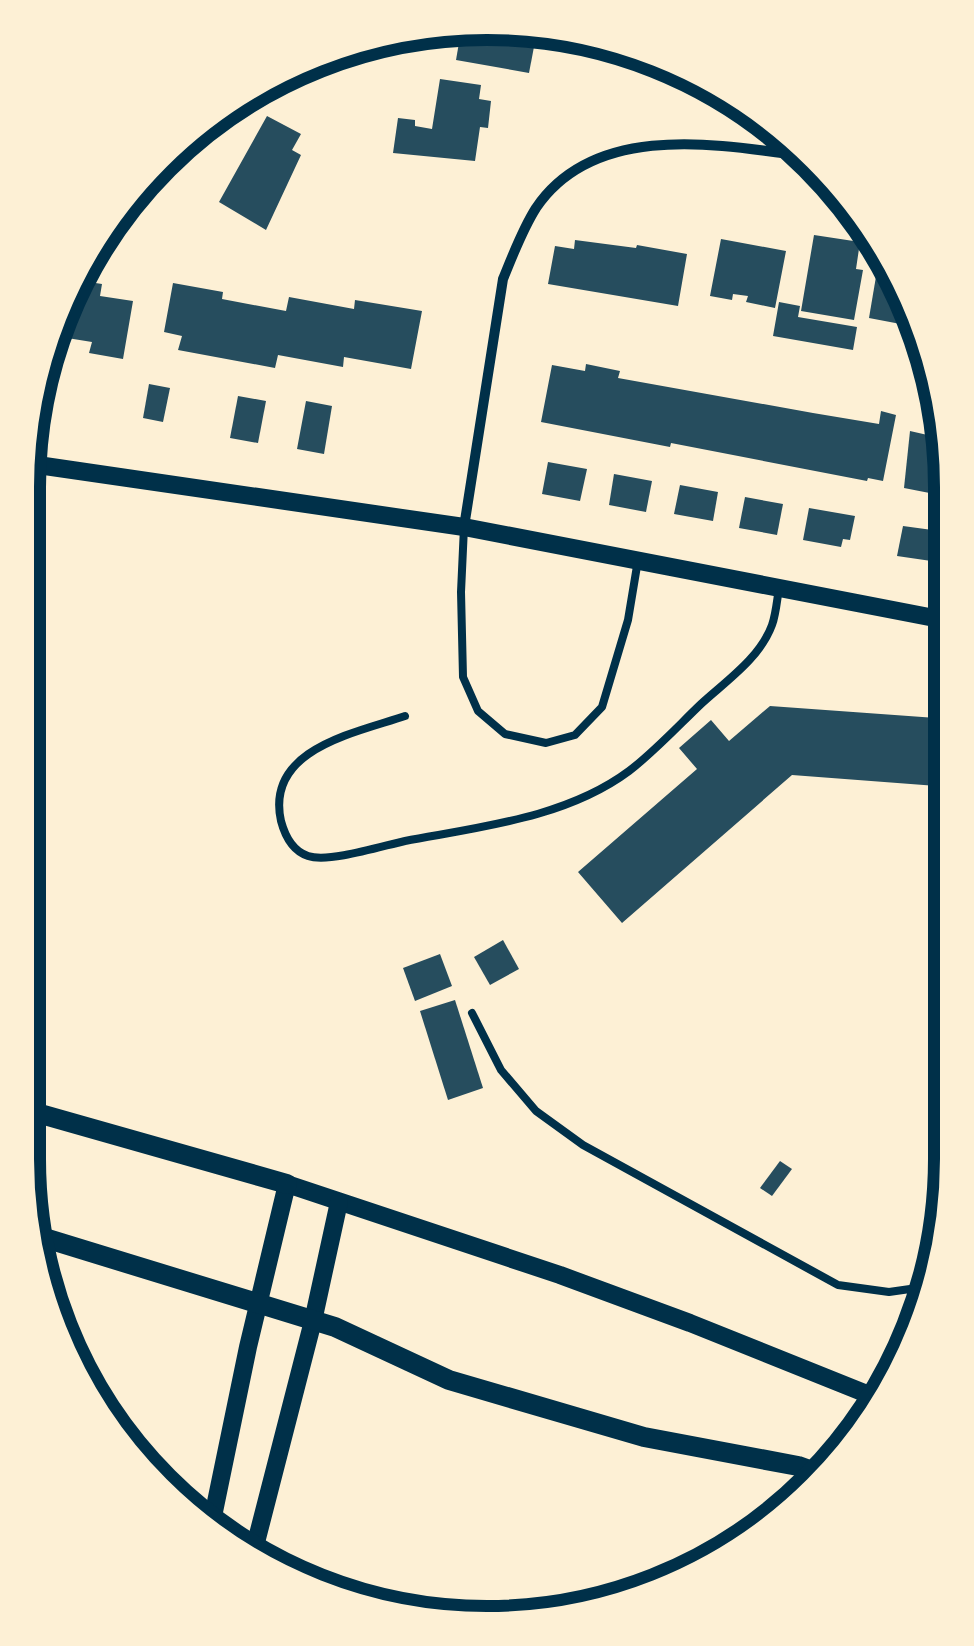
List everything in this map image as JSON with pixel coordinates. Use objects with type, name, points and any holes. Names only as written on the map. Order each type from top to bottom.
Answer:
[{"type":"main road","points":[[40,1114],[288,1184]]},
{"type":"main road","points":[[48,1239],[336,1327],[449,1380],[644,1436],[808,1470]]},
{"type":"street","points":[[464,527],[503,279],[538,205],[573,171],[615,151],[712,143],[784,153]]},
{"type":"street","points":[[41,465],[464,527],[934,618]]},
{"type":"street","points":[[214,1513],[248,1346],[288,1184],[560,1274],[867,1394]]},
{"type":"street","points":[[256,1542],[313,1321],[339,1202]]},
{"type":"lane","points":[[464,527],[463,678],[478,711],[505,734],[546,743],[575,736],[602,708],[628,620],[638,560]]},
{"type":"lane","points":[[406,716],[323,744],[291,769],[280,788],[280,818],[286,836],[297,850],[319,857],[357,851],[536,814],[584,796],[628,772],[744,666],[772,625],[779,588]]},
{"type":"lane","points":[[472,1013],[501,1070],[536,1110],[583,1145],[838,1285],[889,1292],[915,1288]]},
{"type":"building","points":[[459,41],[535,43],[529,73],[456,60]]},
{"type":"building","points":[[440,79],[481,85],[479,99],[491,101],[488,128],[480,127],[475,161],[393,153],[398,118],[415,120],[415,126],[432,129]]},
{"type":"building","points":[[267,116],[301,134],[292,150],[301,155],[266,230],[219,202]]},
{"type":"building","points":[[814,235],[860,242],[856,269],[863,270],[854,320],[801,311]]},
{"type":"building","points":[[721,239],[786,251],[775,308],[746,302],[748,296],[733,294],[732,300],[710,296]]},
{"type":"building","points":[[575,240],[687,254],[678,306],[548,284],[555,246],[574,249]]},
{"type":"building","points":[[877,270],[903,325],[869,318]]},
{"type":"building","points":[[90,282],[102,284],[100,296],[133,301],[123,359],[89,353],[92,342],[66,338]]},
{"type":"building","points":[[173,283],[223,292],[222,299],[286,311],[289,297],[354,309],[355,300],[422,311],[411,369],[344,357],[343,367],[278,355],[275,368],[178,350],[182,336],[164,332]]},
{"type":"building","points":[[779,302],[800,306],[798,317],[857,327],[853,350],[773,336]]},
{"type":"building","points":[[586,364],[620,371],[618,378],[879,424],[881,411],[896,415],[883,481],[541,422],[552,365],[585,371]]},
{"type":"building","points":[[149,384],[170,388],[163,422],[143,418]]},
{"type":"building","points":[[238,396],[266,401],[258,443],[230,438]]},
{"type":"building","points":[[306,401],[332,406],[324,454],[297,449]]},
{"type":"building","points":[[910,431],[931,436],[934,494],[904,488]]},
{"type":"building","points":[[548,462],[587,469],[580,501],[542,494]]},
{"type":"building","points":[[614,474],[652,481],[646,512],[609,505]]},
{"type":"building","points":[[680,485],[718,492],[713,521],[674,514]]},
{"type":"building","points":[[745,497],[783,504],[777,535],[739,528]]},
{"type":"building","points":[[809,508],[855,516],[850,540],[843,539],[841,547],[803,540]]},
{"type":"building","points":[[903,526],[934,530],[934,561],[897,556]]},
{"type":"building","points":[[770,706],[934,718],[934,786],[792,775],[622,923],[578,872],[697,769],[679,748],[711,720],[729,741]]},
{"type":"building","points":[[503,940],[519,969],[490,985],[474,957]]},
{"type":"building","points":[[440,954],[452,986],[415,1001],[403,968]]},
{"type":"building","points":[[455,1000],[483,1088],[448,1100],[420,1011]]},
{"type":"building","points":[[780,1161],[792,1169],[772,1196],[760,1188]]}]
